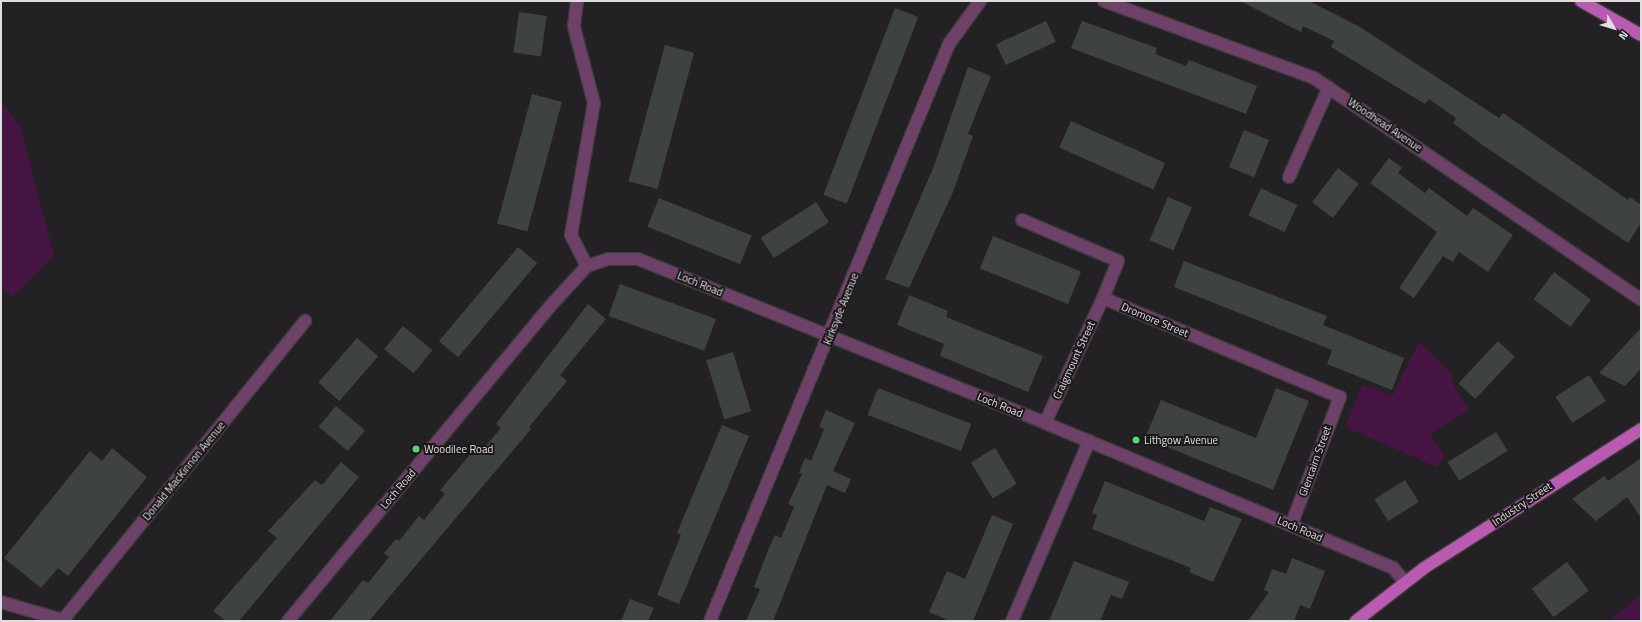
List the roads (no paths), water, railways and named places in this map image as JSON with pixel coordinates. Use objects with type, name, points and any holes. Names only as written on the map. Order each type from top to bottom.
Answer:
[{"type":"main road","points":[[1581,1],[1641,35]]},
{"type":"main road","name":"Industry Street","points":[[1356,621],[1405,582],[1572,470],[1641,429]]},
{"type":"street","points":[[577,1],[574,27],[594,104],[571,235],[587,266]]},
{"type":"street","name":"Kirksyde Avenue","points":[[710,621],[830,338],[949,44],[980,1]]},
{"type":"street","name":"Woodhead Avenue","points":[[1104,1],[1314,78],[1641,299]]},
{"type":"street","points":[[1289,177],[1329,87]]},
{"type":"street","points":[[1022,220],[1118,261],[1103,298]]},
{"type":"street","name":"Loch Road","points":[[288,621],[587,266],[609,259],[638,259],[830,338],[1045,423],[1392,568],[1405,582]]},
{"type":"street","name":"Dromore Street","points":[[1103,298],[1340,397]]},
{"type":"street","name":"Craigmount Street","points":[[1045,423],[1103,298]]},
{"type":"street","name":"Donald MacKinnon Avenue","points":[[65,621],[305,321]]},
{"type":"street","name":"Glencairn Street","points":[[1291,525],[1340,397]]},
{"type":"street","points":[[1012,621],[1089,441]]},
{"type":"street","points":[[1,602],[65,621]]},
{"type":"place","name":"Lithgow Avenue","points":[[1136,440]]},
{"type":"place","name":"Woodilee Road","points":[[416,449]]}]
